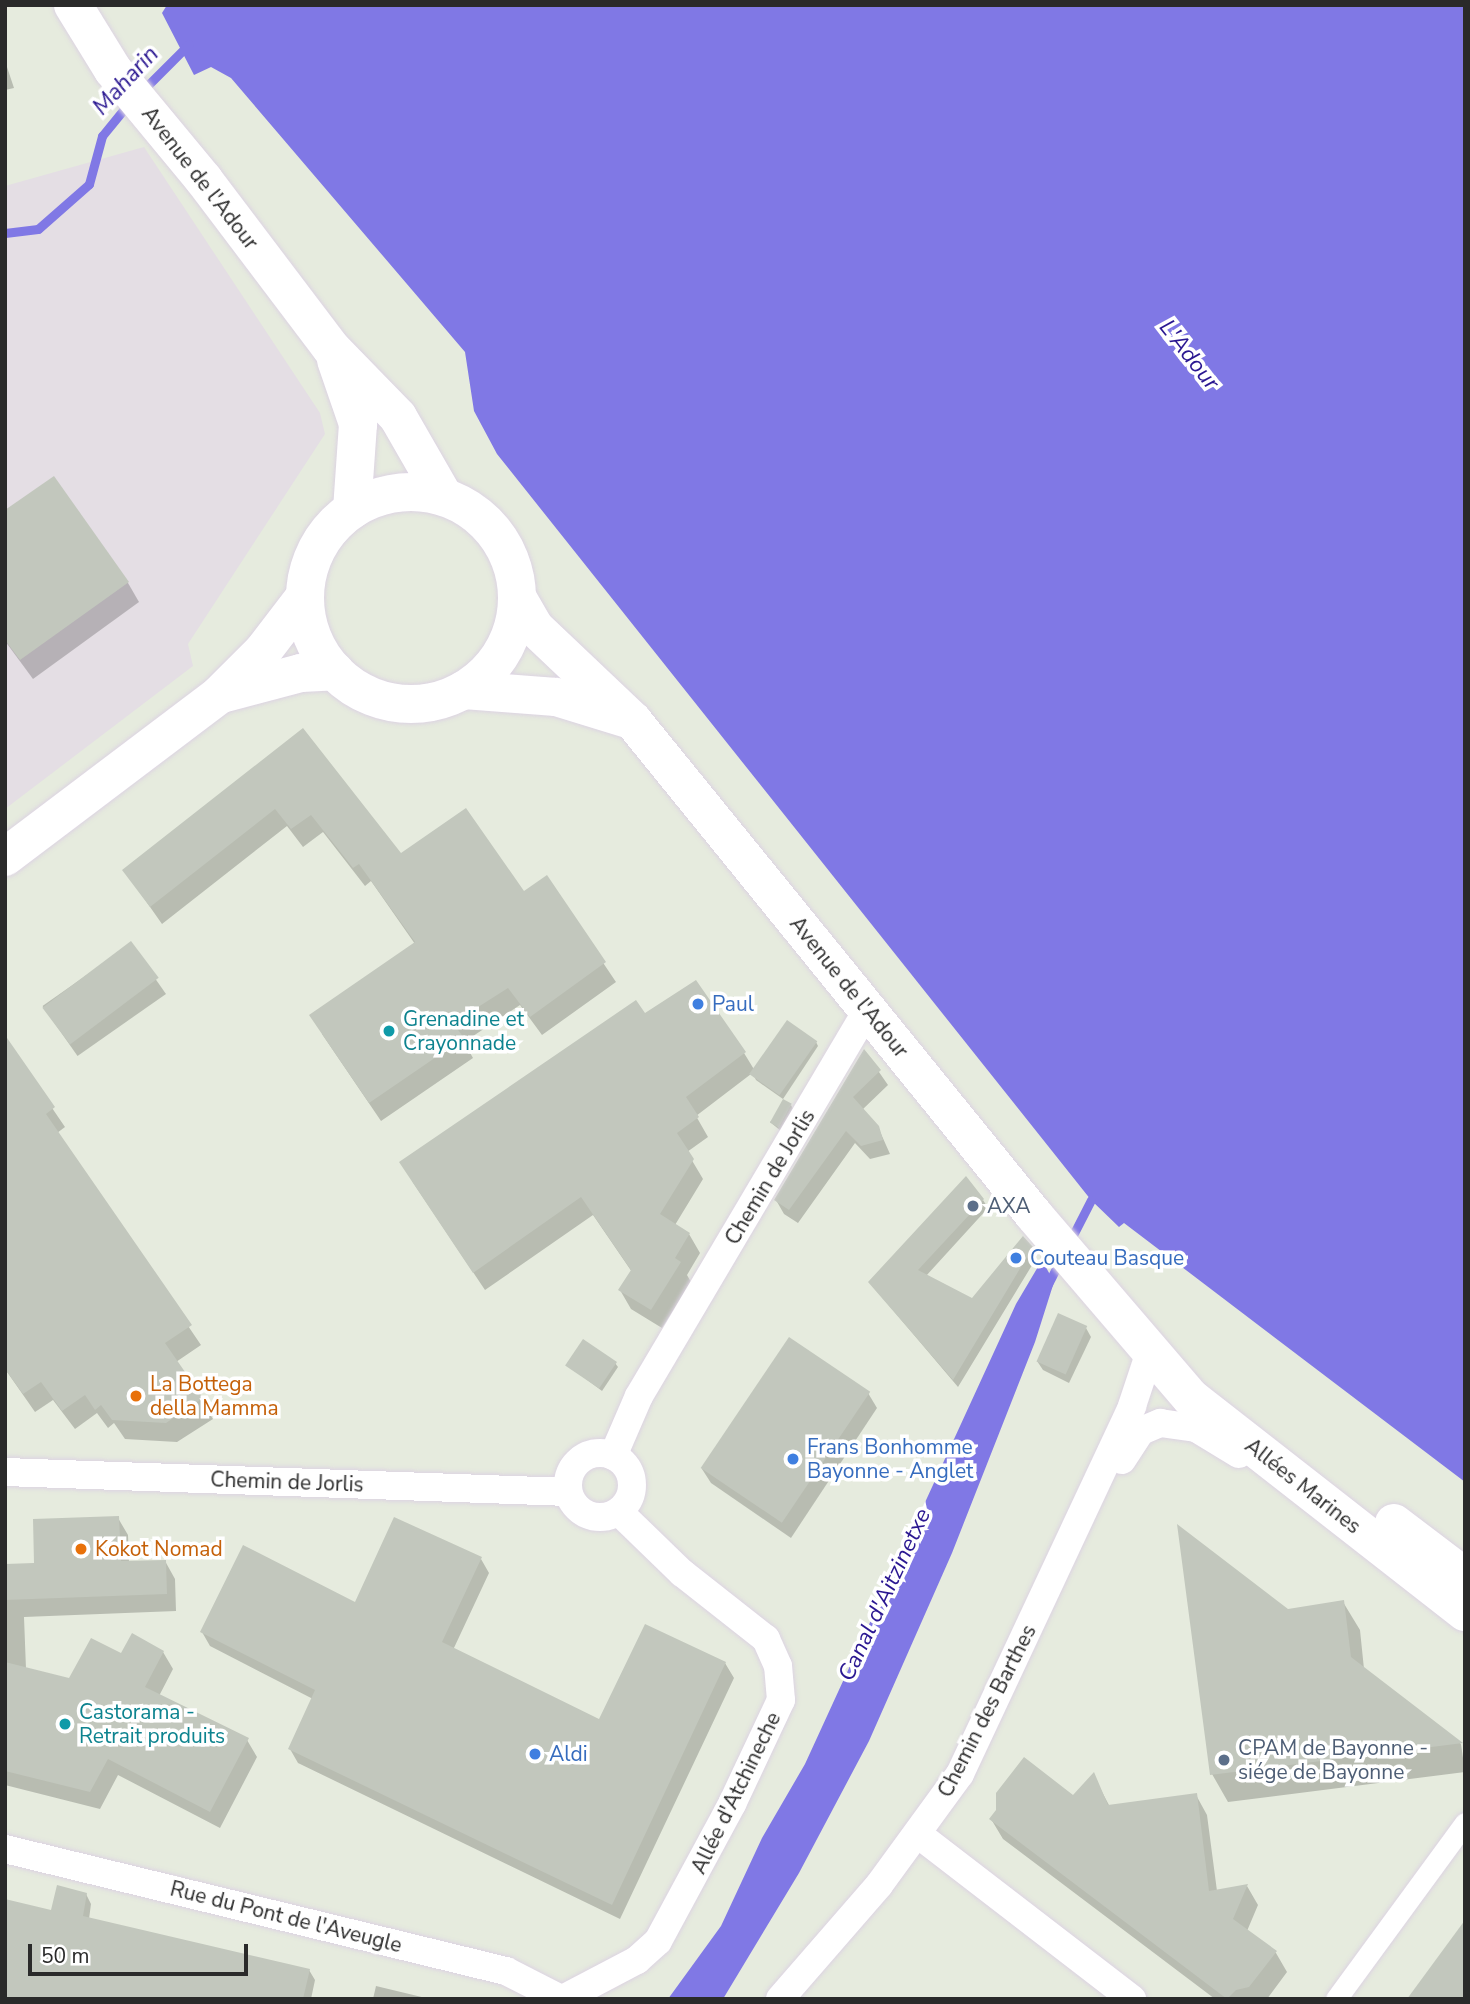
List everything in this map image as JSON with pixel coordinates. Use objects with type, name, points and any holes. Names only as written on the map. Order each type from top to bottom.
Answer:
[{"type":"main road","name":"Avenue de l'Adour","points":[[72,5],[113,70],[331,348],[398,417],[444,497]]},
{"type":"main road","name":"Avenue de l'Adour","points":[[331,348],[358,424],[352,510]]},
{"type":"main road","points":[[5,858],[219,695],[263,651],[305,596],[318,547],[352,510],[397,493],[444,497],[463,505],[493,530],[514,571],[517,597],[514,625],[503,651],[486,673],[464,690],[438,701],[410,704],[382,700],[357,689],[334,671],[313,636],[305,596]]},
{"type":"main road","name":"Avenue de l'Adour","points":[[517,597],[534,628],[633,721],[1073,1261]]},
{"type":"main road","points":[[219,695],[301,673],[334,671]]},
{"type":"main road","points":[[464,690],[556,696],[633,721]]},
{"type":"main road","name":"Allées Marines","points":[[1073,1261],[1191,1398],[1465,1612]]},
{"type":"main road","name":"Allées Marines","points":[[1151,1349],[1207,1379],[1465,1577]]},
{"type":"street","name":"Chemin de Jorlis","points":[[613,1456],[639,1395],[867,1010]]},
{"type":"street","name":"Chemin des Barthes","points":[[780,1999],[919,1835],[972,1751],[1141,1388],[1151,1349]]},
{"type":"street","name":"Chemin des Barthes","points":[[1070,1541],[1141,1431],[1160,1423],[1196,1428],[1342,1517]]},
{"type":"street","points":[[613,1456],[622,1462],[632,1482],[632,1493],[619,1512],[595,1517],[583,1513],[568,1492],[574,1466],[585,1457],[613,1456]]},
{"type":"street","name":"Chemin de Jorlis","points":[[5,1472],[568,1492]]},
{"type":"street","name":"Allée d'Atchineche","points":[[562,1999],[637,1960],[658,1941],[726,1817],[781,1700],[778,1666],[766,1639],[682,1573],[619,1512]]},
{"type":"street","points":[[1336,1999],[1465,1823]]},
{"type":"street","points":[[919,1835],[1132,1999]]},
{"type":"street","name":"Rue du Pont de l'Aveugle","points":[[5,1849],[506,1970],[562,1999]]},
{"type":"shaded area","points":[[144,147],[320,413],[325,434],[188,644],[193,666],[5,809],[5,186]]},
{"type":"water","name":"L'Adour","points":[[167,5],[1465,5],[1465,1482],[1124,1223],[1119,1227],[1091,1200],[497,454],[474,411],[465,352],[231,78],[211,67],[194,75],[162,13]]},
{"type":"water","points":[[1042,1260],[1054,1282],[1035,1342],[952,1553],[869,1741],[799,1873],[723,1999],[668,1999],[721,1926],[762,1838],[805,1764],[1016,1304]]},
{"type":"building","points":[[54,476],[129,582],[20,660],[5,640],[5,510]]},
{"type":"building","points":[[303,728],[401,853],[466,808],[524,891],[547,875],[606,962],[530,1017],[508,988],[453,1023],[464,1038],[369,1103],[309,1015],[415,942],[359,864],[353,868],[311,815],[291,829],[275,809],[150,907],[122,870]]},
{"type":"building","points":[[131,941],[159,978],[70,1045],[42,1008]]},
{"type":"building","points":[[696,980],[746,1052],[686,1097],[699,1117],[677,1133],[694,1159],[660,1214],[690,1233],[675,1258],[681,1262],[651,1310],[618,1290],[631,1270],[581,1197],[473,1273],[399,1162],[636,1000],[645,1013]]},
{"type":"building","points":[[787,1020],[817,1041],[779,1095],[749,1074]]},
{"type":"building","points":[[5,1035],[55,1107],[46,1114],[192,1325],[165,1343],[203,1398],[166,1423],[112,1420],[101,1405],[95,1410],[85,1395],[62,1411],[41,1382],[23,1394],[5,1369]]},
{"type":"building","points":[[864,1049],[881,1070],[853,1097],[879,1126],[883,1140],[861,1146],[846,1131],[789,1210],[774,1200]]},
{"type":"building","points":[[783,1099],[792,1104],[779,1127],[770,1123]]},
{"type":"building","points":[[966,1176],[984,1199],[918,1270],[972,1298],[1023,1236],[1033,1247],[953,1380],[868,1282]]},
{"type":"building","points":[[1058,1313],[1087,1326],[1066,1374],[1036,1361]]},
{"type":"building","points":[[789,1337],[870,1392],[782,1523],[701,1468]]},
{"type":"building","points":[[583,1339],[617,1362],[599,1388],[565,1366]]},
{"type":"building","points":[[119,1516],[121,1561],[166,1560],[167,1594],[5,1600],[5,1564],[34,1563],[33,1519]]},
{"type":"building","points":[[394,1517],[482,1557],[442,1642],[599,1719],[645,1624],[726,1662],[612,1905],[288,1749],[315,1690],[200,1632],[243,1545],[355,1602]]},
{"type":"building","points":[[1177,1524],[1288,1609],[1344,1600],[1351,1657],[1463,1743],[1210,1775]]},
{"type":"building","name":"Castorama - Retrait produits","points":[[132,1633],[164,1651],[145,1687],[249,1738],[210,1812],[108,1759],[90,1792],[5,1771],[5,1662],[69,1678],[91,1638],[121,1653]]},
{"type":"building","points":[[1024,1757],[1073,1795],[1094,1772],[1108,1805],[1197,1793],[1209,1891],[1248,1884],[1233,1919],[1277,1951],[1249,1987],[1236,1990],[1227,1999],[989,1819],[996,1810],[996,1793]]},
{"type":"building","points":[[57,1885],[87,1893],[83,1916],[310,1969],[303,1999],[5,1999],[5,1899],[51,1910]]},
{"type":"building","points":[[1465,1920],[1465,1999],[1407,1999]]},
{"type":"waterway","name":"Maharin","points":[[142,91],[189,44]]},
{"type":"waterway","name":"Maharin","points":[[5,233],[38,229],[89,184],[102,136],[129,103]]},
{"type":"waterway","name":"Canal d'Aitzinetxe","points":[[1070,1241],[1091,1200]]},
{"type":"waterway","name":"Canal d'Aitzinetxe","points":[[1046,1288],[1060,1260]]},
{"type":"place","name":"Paul","points":[[698,1004]]},
{"type":"place","name":"Grenadine et Crayonnade","points":[[389,1031]]},
{"type":"place","name":"AXA","points":[[973,1206]]},
{"type":"place","name":"Couteau Basque","points":[[1016,1258]]},
{"type":"place","name":"La Bottega della Mamma","points":[[136,1396]]},
{"type":"place","name":"Frans Bonhomme Bayonne - Anglet","points":[[793,1459]]},
{"type":"place","name":"Kokot Nomad","points":[[81,1549]]},
{"type":"place","name":"Castorama - Retrait produits","points":[[65,1724]]},
{"type":"place","name":"Aldi","points":[[535,1754]]},
{"type":"place","name":"CPAM de Bayonne - siége de Bayonne","points":[[1224,1760]]}]
